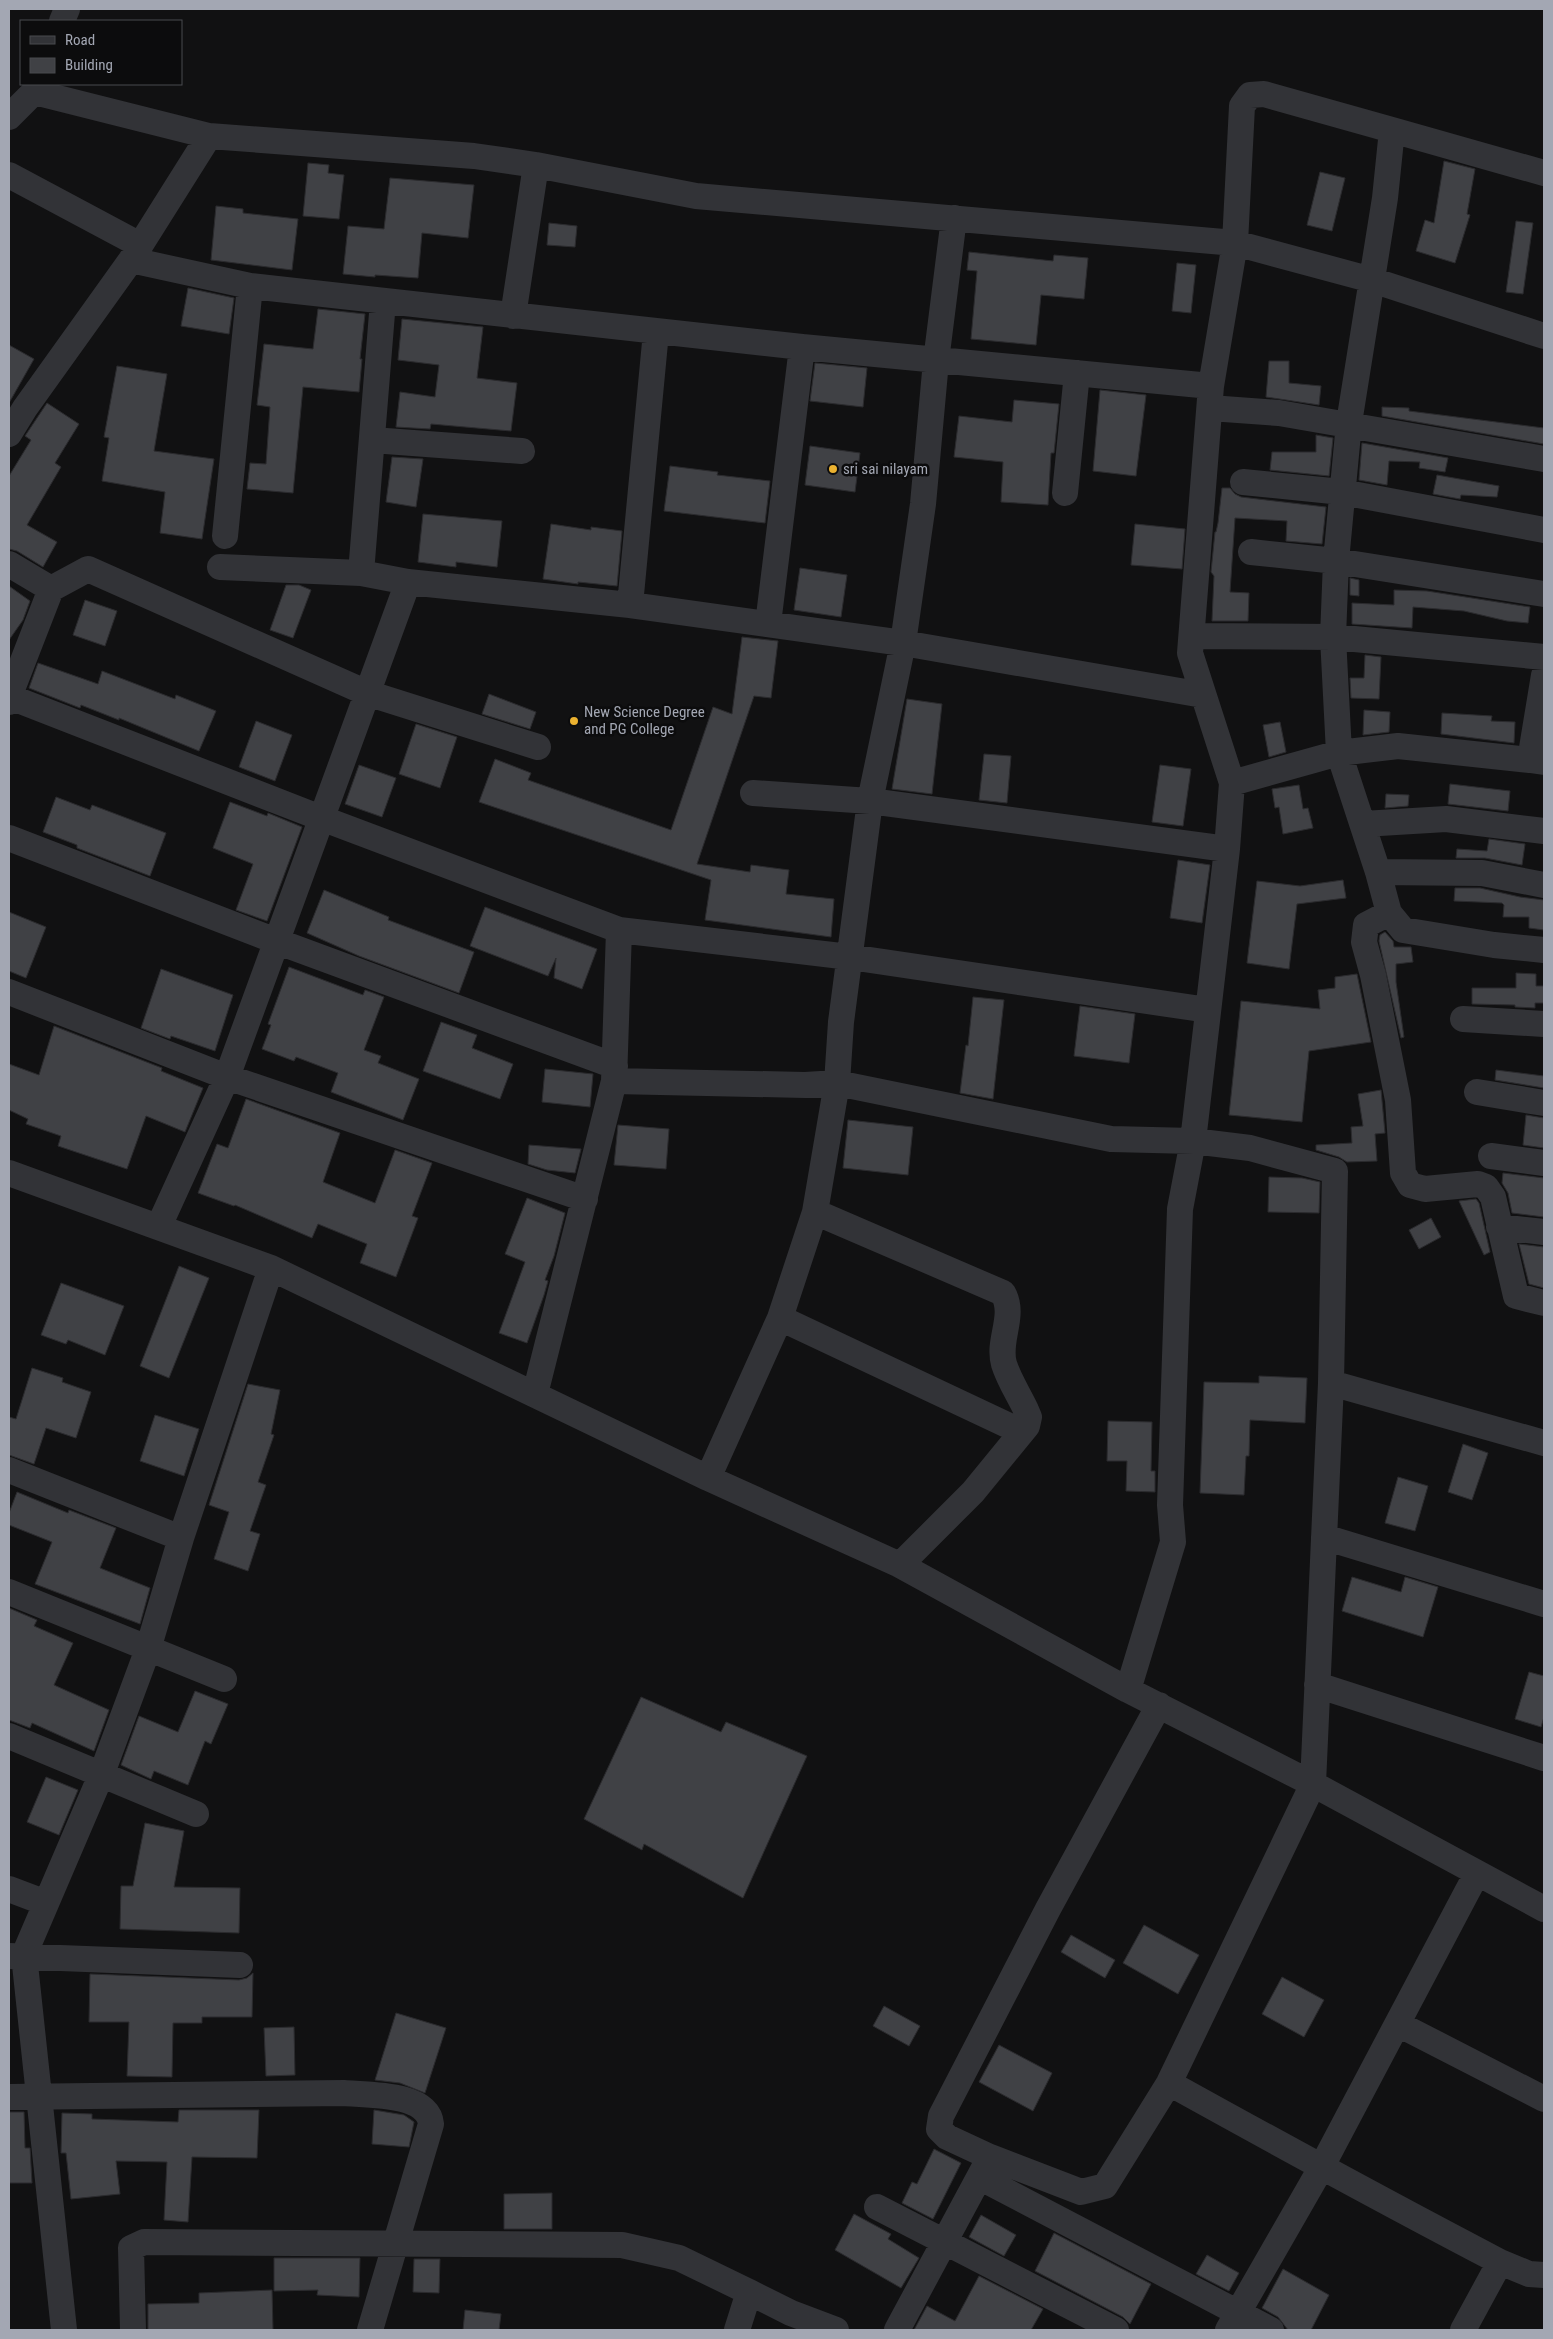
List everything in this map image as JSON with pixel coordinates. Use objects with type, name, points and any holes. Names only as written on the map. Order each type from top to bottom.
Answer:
[{"type":"street","points":[[9,117],[36,88],[209,136],[474,156],[536,165],[696,196],[1235,243],[1372,280],[1544,336]]},
{"type":"street","points":[[1128,1690],[1174,1542],[1170,1505],[1180,1209],[1193,1141],[1227,850],[1232,783],[1190,653],[1211,397],[1235,243],[1239,127],[1242,106],[1250,96],[1264,94],[1544,173]]},
{"type":"street","points":[[1392,130],[1385,198],[1349,423],[1336,561],[1333,637],[1339,752],[1378,872],[1388,913],[1403,930],[1494,945],[1544,950]]},
{"type":"street","points":[[9,434],[17,403],[136,253],[209,136]]},
{"type":"street","points":[[514,316],[536,165]]},
{"type":"street","points":[[9,174],[136,253],[250,286],[656,332],[1077,374],[1211,397],[1279,413],[1349,423],[1544,459]]},
{"type":"street","points":[[708,1478],[780,1318],[815,1212],[837,1083],[841,1022],[870,801],[903,643],[923,504],[936,360],[954,218]]},
{"type":"street","points":[[225,536],[250,286]]},
{"type":"street","points":[[360,573],[384,301]]},
{"type":"street","points":[[630,605],[656,332]]},
{"type":"street","points":[[768,624],[802,347]]},
{"type":"street","points":[[1065,493],[1077,374]]},
{"type":"street","points":[[372,440],[522,451]]},
{"type":"street","points":[[1243,482],[1342,492],[1544,530]]},
{"type":"street","points":[[1251,552],[1336,561],[1544,594]]},
{"type":"street","points":[[9,564],[51,589]]},
{"type":"street","points":[[220,567],[360,573],[408,582],[630,605],[903,643],[1203,695]]},
{"type":"street","points":[[538,747],[367,693],[88,568],[51,589],[9,699],[619,930],[850,957],[1208,1010]]},
{"type":"street","points":[[159,1226],[227,1076],[408,582]]},
{"type":"street","points":[[1192,636],[1333,637],[1544,657]]},
{"type":"street","points":[[1232,783],[1339,752],[1398,746],[1537,761],[1544,674]]},
{"type":"street","points":[[753,793],[870,801],[1227,850]]},
{"type":"street","points":[[1363,824],[1446,819],[1544,831]]},
{"type":"street","points":[[9,838],[614,1073],[804,1085],[837,1083],[1110,1139],[1193,1141],[1250,1148],[1335,1171],[1331,1383],[1313,1784],[1169,2083],[1105,2186],[1082,2192],[986,2168]]},
{"type":"street","points":[[1378,872],[1482,873],[1544,884]]},
{"type":"street","points":[[1388,913],[1366,925],[1364,942],[1373,975],[1398,1100],[1403,1173],[1410,1185],[1425,1190],[1483,1184],[1493,1197],[1516,1296],[1544,1303]]},
{"type":"street","points":[[535,1394],[585,1199],[614,1073],[619,930]]},
{"type":"street","points":[[9,992],[227,1076],[585,1199]]},
{"type":"street","points":[[1463,1019],[1544,1024]]},
{"type":"street","points":[[1477,1092],[1544,1103]]},
{"type":"street","points":[[1492,1156],[1544,1162]]},
{"type":"street","points":[[9,1173],[271,1268],[708,1478],[900,1565],[1128,1690],[1313,1784],[1544,1909]]},
{"type":"street","points":[[815,1212],[1003,1293],[1008,1302],[1009,1311],[1003,1351],[1004,1364],[1028,1417],[1027,1426],[973,1492],[900,1565]]},
{"type":"street","points":[[1499,1227],[1544,1232]]},
{"type":"street","points":[[64,2330],[38,2096],[16,1955],[46,1903],[102,1773],[148,1649],[181,1538],[271,1268]]},
{"type":"street","points":[[780,1318],[1022,1432]]},
{"type":"street","points":[[1331,1383],[1544,1443]]},
{"type":"street","points":[[9,1470],[181,1538]]},
{"type":"street","points":[[1324,1537],[1544,1604]]},
{"type":"street","points":[[9,1592],[224,1680]]},
{"type":"street","points":[[1317,1685],[1544,1758]]},
{"type":"street","points":[[1159,1705],[1048,1909],[940,2116],[939,2129],[986,2168],[1232,2321],[1271,2330]]},
{"type":"street","points":[[9,1736],[102,1773],[196,1814]]},
{"type":"street","points":[[1232,2321],[1321,2168],[1478,1873]]},
{"type":"street","points":[[9,1889],[46,1903]]},
{"type":"street","points":[[16,1955],[240,1965]]},
{"type":"street","points":[[1398,2024],[1544,2099]]},
{"type":"street","points":[[1169,2083],[1255,2129],[1321,2168],[1500,2262],[1529,2274],[1544,2275]]},
{"type":"street","points":[[9,2098],[38,2096],[344,2093],[390,2096],[422,2106],[430,2115],[431,2124],[370,2330]]},
{"type":"street","points":[[897,2330],[986,2168]]},
{"type":"street","points":[[878,2207],[1116,2330]]},
{"type":"street","points":[[133,2330],[131,2248],[144,2242],[397,2242],[622,2246],[679,2258],[792,2312],[836,2330]]},
{"type":"street","points":[[1463,2330],[1500,2262]]},
{"type":"street","points":[[737,2330],[749,2292]]},
{"type":"building","points":[[1444,161],[1475,169],[1467,214],[1470,215],[1455,263],[1416,251],[1425,220],[1434,223]]},
{"type":"building","points":[[308,163],[329,165],[328,173],[344,175],[339,219],[303,216]]},
{"type":"building","points":[[1320,172],[1345,178],[1332,231],[1307,225]]},
{"type":"building","points":[[390,178],[474,185],[468,238],[422,233],[418,278],[343,274],[348,226],[384,229]]},
{"type":"building","points":[[216,206],[243,209],[243,213],[298,219],[292,270],[211,260]]},
{"type":"building","points":[[1516,221],[1533,223],[1523,294],[1506,292]]},
{"type":"building","points":[[549,223],[577,226],[575,247],[547,245]]},
{"type":"building","points":[[969,252],[1053,261],[1054,255],[1088,258],[1084,299],[1041,295],[1036,345],[971,339],[977,271],[967,270]]},
{"type":"building","points":[[1177,263],[1196,265],[1191,313],[1172,311]]},
{"type":"building","points":[[188,288],[234,298],[229,334],[181,326]]},
{"type":"building","points":[[318,309],[365,314],[360,359],[362,359],[359,392],[303,387],[293,493],[247,489],[250,463],[266,464],[270,407],[257,405],[264,344],[313,349]]},
{"type":"building","points":[[402,319],[483,327],[477,378],[517,383],[511,431],[431,424],[430,429],[396,427],[400,392],[435,397],[439,365],[398,360]]},
{"type":"building","points":[[9,345],[34,359],[9,403]]},
{"type":"building","points":[[1269,361],[1289,361],[1289,383],[1321,386],[1319,405],[1266,397]]},
{"type":"building","points":[[815,363],[867,368],[863,407],[810,401]]},
{"type":"building","points":[[117,366],[167,374],[154,451],[214,459],[202,539],[160,533],[165,492],[102,481],[109,438],[104,437]]},
{"type":"building","points":[[1100,390],[1146,395],[1136,476],[1093,471]]},
{"type":"building","points":[[1014,400],[1059,404],[1054,453],[1051,453],[1048,505],[1001,502],[1003,462],[954,457],[959,416],[1012,422]]},
{"type":"building","points":[[47,403],[79,424],[55,463],[61,467],[27,525],[57,542],[43,567],[17,551],[9,549],[9,476],[31,440],[25,436]]},
{"type":"building","points":[[1382,407],[1409,408],[1409,411],[1544,428],[1544,444],[1382,416]]},
{"type":"building","points":[[1316,435],[1333,438],[1329,476],[1270,470],[1272,452],[1316,452]]},
{"type":"building","points":[[1362,443],[1448,458],[1445,472],[1419,468],[1420,462],[1389,461],[1387,485],[1359,480]]},
{"type":"building","name":"sri sai nilayam","points":[[810,446],[860,453],[855,492],[805,485]]},
{"type":"building","points":[[392,457],[423,459],[416,507],[386,502]]},
{"type":"building","points":[[670,466],[718,472],[717,475],[770,481],[765,523],[664,511]]},
{"type":"building","points":[[1437,475],[1499,486],[1497,497],[1461,495],[1460,499],[1433,494]]},
{"type":"building","points":[[1222,488],[1230,488],[1241,497],[1326,507],[1322,544],[1286,541],[1287,521],[1235,518],[1230,592],[1249,593],[1248,621],[1212,621],[1214,576],[1211,572]]},
{"type":"building","points":[[423,514],[502,521],[497,567],[456,562],[456,567],[418,562]]},
{"type":"building","points":[[551,524],[591,530],[591,527],[622,531],[617,586],[578,582],[578,584],[543,579]]},
{"type":"building","points":[[1135,524],[1185,529],[1182,569],[1131,565]]},
{"type":"building","points":[[800,568],[847,575],[841,617],[794,610]]},
{"type":"building","points":[[1350,578],[1359,580],[1359,596],[1350,595]]},
{"type":"building","points":[[286,585],[299,585],[311,590],[293,638],[270,630]]},
{"type":"building","points":[[9,586],[30,601],[23,620],[9,640]]},
{"type":"building","points":[[1394,590],[1427,591],[1530,607],[1528,623],[1507,621],[1464,611],[1413,607],[1412,628],[1352,624],[1352,603],[1394,605]]},
{"type":"building","points":[[85,600],[117,611],[105,646],[73,635]]},
{"type":"building","points":[[742,637],[778,641],[771,698],[754,696],[697,864],[750,872],[751,865],[789,870],[786,894],[834,899],[831,937],[705,920],[711,880],[479,802],[495,759],[531,773],[528,780],[671,830],[713,707],[732,714]]},
{"type":"building","points":[[1365,655],[1381,657],[1379,699],[1351,698],[1350,678],[1364,678]]},
{"type":"building","points":[[38,663],[98,684],[102,671],[175,699],[176,695],[216,711],[199,751],[119,718],[119,720],[81,705],[80,708],[29,688]]},
{"type":"building","points":[[489,694],[536,712],[530,729],[482,714]]},
{"type":"building","points":[[907,699],[942,704],[932,794],[892,789]]},
{"type":"building","points":[[1364,710],[1390,712],[1389,732],[1363,735]]},
{"type":"building","points":[[1442,713],[1492,716],[1491,721],[1515,722],[1514,743],[1441,734]]},
{"type":"building","points":[[256,721],[292,735],[275,781],[239,767]]},
{"type":"building","points":[[1280,722],[1286,752],[1269,757],[1263,725]]},
{"type":"building","points":[[416,724],[457,737],[440,788],[399,774]]},
{"type":"building","points":[[984,754],[1011,756],[1007,803],[979,800]]},
{"type":"building","points":[[359,765],[396,778],[382,817],[345,804]]},
{"type":"building","points":[[1160,765],[1191,769],[1183,826],[1152,822]]},
{"type":"building","points":[[1450,784],[1510,791],[1508,811],[1448,804]]},
{"type":"building","points":[[1299,785],[1303,809],[1308,808],[1313,828],[1283,834],[1279,807],[1275,808],[1272,789]]},
{"type":"building","points":[[1386,794],[1409,795],[1408,806],[1385,808]]},
{"type":"building","points":[[56,797],[90,810],[92,805],[166,833],[150,876],[77,848],[77,845],[43,832]]},
{"type":"building","points":[[230,802],[267,816],[268,813],[302,827],[267,921],[236,910],[253,864],[213,848]]},
{"type":"building","points":[[1489,839],[1525,844],[1522,865],[1485,858],[1456,858],[1457,849],[1487,851]]},
{"type":"building","points":[[1178,860],[1210,865],[1202,923],[1170,918]]},
{"type":"building","points":[[1343,880],[1346,898],[1297,904],[1289,969],[1247,963],[1257,881],[1300,886]]},
{"type":"building","points":[[1455,888],[1480,888],[1544,900],[1544,930],[1529,928],[1529,917],[1503,917],[1504,905],[1502,903],[1454,901]]},
{"type":"building","points":[[324,890],[389,917],[388,920],[474,952],[459,993],[359,956],[307,933]]},
{"type":"building","points":[[485,907],[597,949],[582,989],[554,978],[556,958],[548,976],[470,946]]},
{"type":"building","points":[[9,912],[46,927],[26,978],[9,971]]},
{"type":"building","points":[[1385,932],[1393,941],[1394,947],[1411,947],[1413,962],[1396,964],[1396,982],[1404,1037],[1401,1038],[1379,941],[1380,935]]},
{"type":"building","points":[[289,967],[363,995],[365,990],[384,997],[364,1050],[381,1056],[378,1063],[419,1079],[403,1120],[331,1092],[338,1073],[296,1057],[294,1061],[262,1049],[271,1025],[268,1024]]},
{"type":"building","points":[[161,969],[233,995],[215,1051],[171,1036],[170,1039],[141,1028]]},
{"type":"building","points":[[1516,973],[1536,974],[1536,986],[1544,986],[1544,1003],[1535,1003],[1535,1008],[1515,1007],[1515,1005],[1472,1004],[1472,988],[1516,988]]},
{"type":"building","points":[[1357,974],[1371,1042],[1309,1051],[1302,1122],[1229,1115],[1241,1001],[1320,1009],[1318,990],[1335,988],[1335,977]]},
{"type":"building","points":[[973,997],[1004,1000],[993,1099],[960,1093],[966,1045],[968,1046]]},
{"type":"building","points":[[1080,1006],[1135,1014],[1129,1063],[1074,1056]]},
{"type":"building","points":[[441,1022],[477,1035],[472,1048],[513,1064],[500,1099],[423,1071]]},
{"type":"building","points":[[54,1026],[162,1068],[161,1071],[203,1088],[185,1132],[146,1116],[127,1169],[58,1146],[61,1136],[26,1124],[28,1119],[9,1110],[9,1064],[39,1075]]},
{"type":"building","points":[[545,1069],[593,1074],[590,1107],[542,1102]]},
{"type":"building","points":[[1496,1070],[1544,1076],[1544,1088],[1495,1080]]},
{"type":"building","points":[[1381,1090],[1385,1133],[1375,1134],[1377,1161],[1347,1162],[1339,1157],[1316,1150],[1316,1145],[1352,1143],[1351,1127],[1363,1126],[1358,1094]]},
{"type":"building","points":[[246,1099],[340,1133],[323,1182],[375,1203],[395,1150],[432,1163],[412,1216],[418,1218],[396,1277],[360,1263],[367,1244],[318,1224],[312,1238],[235,1205],[198,1193],[217,1144],[228,1148]]},
{"type":"building","points":[[1526,1115],[1544,1118],[1544,1148],[1523,1145]]},
{"type":"building","points":[[848,1120],[913,1127],[908,1175],[843,1168]]},
{"type":"building","points":[[618,1125],[669,1129],[666,1169],[614,1165]]},
{"type":"building","points":[[529,1145],[581,1149],[575,1173],[547,1170],[528,1164]]},
{"type":"building","points":[[1503,1173],[1544,1178],[1544,1217],[1512,1213],[1508,1193],[1502,1183]]},
{"type":"building","points":[[1269,1177],[1302,1178],[1320,1182],[1319,1213],[1268,1212]]},
{"type":"building","points":[[527,1198],[565,1213],[554,1256],[545,1280],[548,1281],[544,1295],[527,1343],[499,1333],[525,1262],[505,1254]]},
{"type":"building","points":[[1476,1199],[1479,1203],[1490,1252],[1484,1255],[1459,1201]]},
{"type":"building","points":[[1431,1218],[1441,1237],[1419,1249],[1409,1230]]},
{"type":"building","points":[[1519,1244],[1544,1247],[1544,1288],[1529,1284]]},
{"type":"building","points":[[179,1266],[209,1278],[169,1378],[140,1366]]},
{"type":"building","points":[[61,1283],[124,1306],[105,1355],[68,1340],[66,1344],[41,1335]]},
{"type":"building","points":[[32,1368],[63,1378],[62,1382],[91,1392],[76,1438],[46,1428],[34,1464],[9,1455],[9,1417],[16,1419]]},
{"type":"building","points":[[1259,1376],[1307,1378],[1305,1423],[1250,1420],[1249,1456],[1246,1456],[1244,1495],[1200,1493],[1204,1382],[1259,1383]]},
{"type":"building","points":[[248,1384],[280,1390],[271,1434],[274,1435],[258,1482],[266,1485],[250,1531],[260,1534],[248,1571],[214,1559],[229,1512],[209,1505]]},
{"type":"building","points":[[155,1415],[199,1429],[184,1476],[140,1461]]},
{"type":"building","points":[[1108,1421],[1152,1422],[1151,1471],[1155,1471],[1155,1492],[1126,1491],[1127,1461],[1107,1461]]},
{"type":"building","points":[[1463,1444],[1488,1453],[1472,1500],[1448,1492]]},
{"type":"building","points":[[1398,1477],[1428,1486],[1415,1531],[1385,1523]]},
{"type":"building","points":[[17,1492],[68,1513],[69,1510],[116,1528],[100,1568],[150,1588],[140,1624],[35,1584],[52,1542],[9,1525],[9,1513]]},
{"type":"building","points":[[1352,1577],[1401,1592],[1405,1577],[1438,1587],[1423,1637],[1342,1611]]},
{"type":"building","points":[[9,1608],[37,1620],[34,1626],[73,1643],[54,1685],[109,1710],[94,1751],[32,1723],[30,1728],[9,1720]]},
{"type":"building","points":[[1529,1672],[1544,1676],[1544,1717],[1541,1727],[1515,1719]]},
{"type":"building","points":[[195,1691],[228,1704],[211,1744],[205,1741],[188,1785],[154,1771],[151,1779],[121,1765],[139,1716],[178,1732]]},
{"type":"building","points":[[641,1697],[721,1732],[726,1722],[807,1756],[743,1898],[644,1844],[642,1850],[584,1819]]},
{"type":"building","points":[[46,1777],[78,1790],[59,1835],[27,1822]]},
{"type":"building","points":[[145,1823],[184,1831],[174,1887],[240,1888],[239,1933],[120,1929],[121,1886],[133,1886]]},
{"type":"building","points":[[1144,1925],[1199,1955],[1178,1994],[1123,1963]]},
{"type":"building","points":[[1071,1935],[1115,1960],[1105,1978],[1061,1952]]},
{"type":"building","points":[[253,1973],[252,2017],[202,2017],[202,2023],[173,2023],[172,2077],[127,2076],[129,2022],[89,2022],[90,1974],[239,1980],[247,1978]]},
{"type":"building","points":[[1282,1977],[1324,2000],[1304,2037],[1262,2014]]},
{"type":"building","points":[[884,2006],[920,2026],[909,2046],[873,2026]]},
{"type":"building","points":[[396,2013],[446,2028],[425,2093],[400,2083],[375,2080]]},
{"type":"building","points":[[294,2027],[295,2075],[266,2076],[264,2028]]},
{"type":"building","points":[[999,2045],[1052,2073],[1033,2111],[979,2082]]},
{"type":"building","points":[[179,2110],[259,2110],[257,2158],[192,2157],[188,2222],[164,2220],[167,2162],[116,2161],[120,2194],[71,2199],[66,2153],[61,2153],[62,2113],[92,2114],[92,2119],[178,2122]]},
{"type":"building","points":[[374,2110],[404,2115],[414,2122],[409,2147],[372,2144]]},
{"type":"building","points":[[9,2112],[24,2112],[25,2148],[30,2148],[32,2183],[9,2183]]},
{"type":"building","points":[[934,2149],[961,2163],[933,2219],[902,2203],[912,2182],[917,2184]]},
{"type":"building","points":[[552,2193],[552,2229],[504,2229],[504,2194]]},
{"type":"building","points":[[854,2214],[891,2234],[888,2239],[919,2258],[901,2288],[835,2250]]},
{"type":"building","points":[[981,2215],[1016,2235],[1004,2256],[969,2237]]},
{"type":"building","points":[[1054,2233],[1151,2284],[1130,2324],[1123,2317],[1035,2271]]},
{"type":"building","points":[[1207,2255],[1239,2273],[1229,2291],[1196,2274]]},
{"type":"building","points":[[274,2258],[360,2258],[359,2297],[317,2295],[318,2290],[274,2291]]},
{"type":"building","points":[[414,2259],[440,2259],[439,2293],[413,2292]]},
{"type":"building","points":[[1283,2269],[1329,2295],[1311,2330],[1288,2330],[1278,2317],[1262,2308]]},
{"type":"building","points":[[979,2276],[1043,2309],[1031,2330],[914,2330],[927,2306],[955,2321]]},
{"type":"building","points":[[272,2290],[273,2330],[148,2330],[148,2304],[199,2303],[199,2293]]},
{"type":"building","points":[[465,2310],[501,2314],[499,2330],[463,2330]]},
{"type":"place","name":"sri sai nilayam","points":[[833,469]]},
{"type":"place","name":"New Science Degree and PG College","points":[[574,721]]}]
